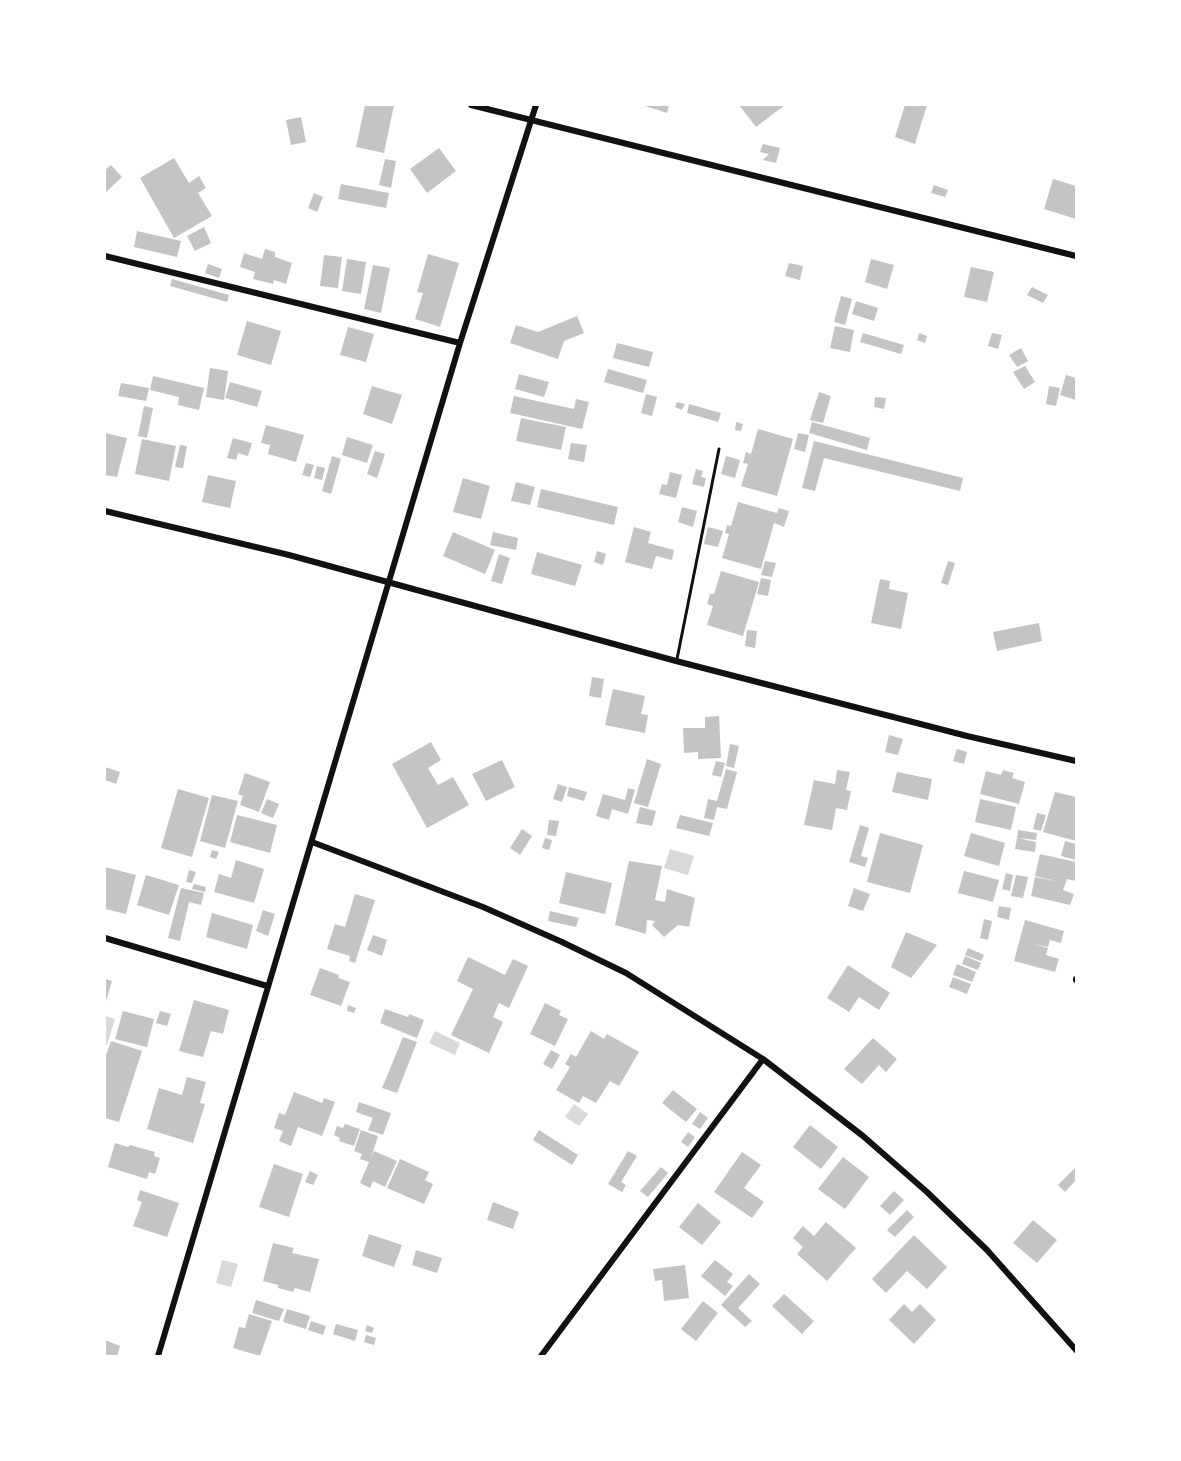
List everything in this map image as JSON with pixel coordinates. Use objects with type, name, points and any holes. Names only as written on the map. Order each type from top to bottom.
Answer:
[{"type":"street","points":[[471,105],[1076,256]]},
{"type":"street","points":[[158,1356],[460,343],[536,105]]},
{"type":"street","points":[[105,256],[460,343]]},
{"type":"street","points":[[105,511],[289,555],[388,584],[676,661],[967,736],[1076,761]]},
{"type":"street","points":[[312,842],[483,907],[626,973],[763,1059],[863,1136],[927,1192],[987,1250],[1076,1350]]},
{"type":"street","points":[[105,938],[267,986]]},
{"type":"street","points":[[541,1356],[763,1059]]},
{"type":"lane","points":[[676,661],[719,449]]},
{"type":"shaded area","points":[[670,849],[694,856],[688,875],[664,868]]},
{"type":"shaded area","points":[[105,1016],[115,1019],[107,1045],[105,1045]]},
{"type":"shaded area","points":[[435,1031],[460,1043],[455,1055],[429,1043]]},
{"type":"shaded area","points":[[574,1104],[588,1114],[579,1126],[565,1117]]},
{"type":"shaded area","points":[[222,1260],[238,1264],[231,1287],[216,1283]]},
{"type":"building","points":[[365,105],[394,105],[384,153],[356,147]]},
{"type":"building","points":[[642,105],[669,105],[667,113]]},
{"type":"building","points":[[739,105],[785,105],[756,127]]},
{"type":"building","points":[[905,105],[927,105],[915,144],[895,137]]},
{"type":"building","points":[[301,117],[306,142],[291,145],[286,120]]},
{"type":"building","points":[[763,144],[780,148],[776,163],[763,160],[769,154],[760,152]]},
{"type":"building","points":[[439,148],[456,171],[427,193],[410,169]]},
{"type":"building","points":[[174,158],[189,183],[199,176],[206,188],[198,193],[212,216],[174,238],[140,178]]},
{"type":"building","points":[[385,159],[396,161],[391,188],[379,185]]},
{"type":"building","points":[[111,165],[122,177],[105,193],[105,170]]},
{"type":"building","points":[[1053,179],[1076,186],[1076,219],[1044,209]]},
{"type":"building","points":[[341,184],[389,193],[386,208],[338,199]]},
{"type":"building","points":[[934,185],[948,190],[945,197],[931,193]]},
{"type":"building","points":[[314,193],[323,197],[317,212],[308,208]]},
{"type":"building","points":[[204,227],[211,243],[195,251],[187,236]]},
{"type":"building","points":[[137,231],[181,241],[177,257],[134,247]]},
{"type":"building","points":[[265,249],[275,252],[275,257],[292,263],[286,284],[274,280],[273,284],[253,279],[255,272],[240,267],[244,253],[262,259]]},
{"type":"building","points":[[428,254],[459,263],[440,327],[415,319],[423,293],[417,292]]},
{"type":"building","points":[[324,255],[342,257],[338,288],[320,286]]},
{"type":"building","points":[[347,259],[366,262],[361,294],[342,291]]},
{"type":"building","points":[[871,259],[894,265],[887,289],[865,282]]},
{"type":"building","points":[[789,263],[803,266],[800,280],[785,276]]},
{"type":"building","points":[[208,264],[222,269],[219,278],[205,273]]},
{"type":"building","points":[[373,265],[390,268],[381,313],[364,309]]},
{"type":"building","points":[[971,267],[994,272],[987,302],[964,297]]},
{"type":"building","points":[[172,279],[229,295],[227,302],[170,286]]},
{"type":"building","points":[[1032,287],[1048,295],[1043,303],[1027,295]]},
{"type":"building","points":[[841,296],[852,299],[845,325],[834,322]]},
{"type":"building","points":[[856,301],[878,308],[874,321],[852,314]]},
{"type":"building","points":[[577,316],[584,333],[564,341],[558,359],[510,343],[516,325],[538,332]]},
{"type":"building","points":[[247,321],[281,331],[271,365],[237,355]]},
{"type":"building","points":[[835,326],[854,330],[850,352],[830,348]]},
{"type":"building","points":[[348,327],[374,334],[366,362],[340,355]]},
{"type":"building","points":[[863,333],[904,345],[901,354],[860,342]]},
{"type":"building","points":[[919,333],[927,336],[925,343],[917,340]]},
{"type":"building","points":[[992,333],[1002,335],[998,349],[988,346]]},
{"type":"building","points":[[617,343],[653,352],[649,367],[613,358]]},
{"type":"building","points":[[1021,348],[1028,361],[1017,367],[1009,355]]},
{"type":"building","points":[[1025,366],[1035,382],[1024,389],[1013,372]]},
{"type":"building","points":[[210,368],[228,371],[224,400],[206,397]]},
{"type":"building","points":[[608,369],[647,380],[643,393],[604,382]]},
{"type":"building","points":[[519,374],[549,382],[544,397],[515,389]]},
{"type":"building","points":[[1066,375],[1076,378],[1076,400],[1060,395]]},
{"type":"building","points":[[153,376],[204,388],[199,410],[178,405],[179,397],[150,390]]},
{"type":"building","points":[[230,382],[262,391],[257,407],[225,398]]},
{"type":"building","points":[[121,383],[149,388],[146,401],[118,396]]},
{"type":"building","points":[[372,386],[402,395],[392,424],[363,414]]},
{"type":"building","points":[[1049,386],[1060,388],[1056,406],[1046,404]]},
{"type":"building","points":[[819,392],[831,396],[823,423],[810,420]]},
{"type":"building","points":[[646,394],[657,397],[652,416],[641,413]]},
{"type":"building","points":[[514,396],[574,409],[576,399],[589,402],[582,429],[510,413]]},
{"type":"building","points":[[875,397],[886,398],[884,409],[874,407]]},
{"type":"building","points":[[677,402],[685,404],[682,410],[675,407]]},
{"type":"building","points":[[689,404],[721,413],[718,422],[687,413]]},
{"type":"building","points":[[144,406],[153,408],[147,438],[138,436]]},
{"type":"building","points":[[521,418],[566,427],[561,450],[516,441]]},
{"type":"building","points":[[736,422],[743,424],[741,431],[735,430]]},
{"type":"building","points":[[812,422],[870,438],[867,450],[809,433]]},
{"type":"building","points":[[266,425],[304,435],[296,462],[268,454],[270,445],[261,443]]},
{"type":"building","points":[[758,429],[793,439],[777,496],[741,486],[748,464],[743,463],[746,452],[751,454]]},
{"type":"building","points":[[105,433],[127,438],[117,477],[105,475]]},
{"type":"building","points":[[798,433],[809,435],[805,452],[794,449]]},
{"type":"building","points":[[347,437],[373,445],[367,463],[342,455]]},
{"type":"building","points":[[233,438],[252,443],[248,456],[238,453],[236,460],[227,458]]},
{"type":"building","points":[[142,439],[176,446],[169,481],[135,474]]},
{"type":"building","points":[[814,441],[963,478],[960,491],[824,458],[815,491],[802,488]]},
{"type":"building","points":[[571,443],[587,445],[584,462],[568,459]]},
{"type":"building","points":[[180,445],[187,446],[183,468],[175,467]]},
{"type":"building","points":[[375,451],[385,454],[377,478],[367,474]]},
{"type":"building","points":[[332,456],[341,459],[331,494],[322,491]]},
{"type":"building","points":[[726,456],[740,460],[735,478],[721,474]]},
{"type":"building","points":[[306,463],[314,465],[310,477],[302,475]]},
{"type":"building","points":[[317,466],[325,468],[322,480],[314,478]]},
{"type":"building","points":[[696,469],[703,471],[701,477],[706,478],[704,487],[692,484]]},
{"type":"building","points":[[670,472],[682,475],[676,498],[659,494],[662,484],[667,485]]},
{"type":"building","points":[[208,475],[236,481],[230,508],[202,502]]},
{"type":"building","points":[[463,478],[490,486],[481,519],[453,512]]},
{"type":"building","points":[[516,482],[535,487],[530,505],[511,501]]},
{"type":"building","points":[[541,489],[618,507],[614,525],[537,507]]},
{"type":"building","points":[[738,502],[777,513],[779,508],[789,511],[784,527],[774,523],[761,569],[722,558],[729,534],[725,533],[727,525],[731,526]]},
{"type":"building","points":[[682,507],[697,511],[693,527],[678,522]]},
{"type":"building","points":[[634,527],[651,532],[648,543],[674,550],[672,560],[656,556],[652,569],[625,562]]},
{"type":"building","points":[[708,527],[723,531],[718,547],[704,544]]},
{"type":"building","points":[[453,532],[495,550],[485,574],[443,556]]},
{"type":"building","points":[[493,532],[518,538],[516,550],[490,545]]},
{"type":"building","points":[[597,551],[606,554],[603,565],[594,562]]},
{"type":"building","points":[[537,552],[582,565],[575,586],[531,574]]},
{"type":"building","points":[[499,554],[510,558],[502,584],[491,581]]},
{"type":"building","points":[[765,561],[776,563],[772,577],[761,575]]},
{"type":"building","points":[[948,561],[955,563],[948,585],[941,583]]},
{"type":"building","points":[[721,571],[759,582],[743,636],[707,625],[713,606],[707,604],[710,594],[714,594]]},
{"type":"building","points":[[761,578],[771,580],[768,596],[757,594]]},
{"type":"building","points":[[880,579],[890,581],[889,589],[908,593],[901,629],[871,623]]},
{"type":"building","points":[[1039,623],[1042,641],[997,651],[993,632]]},
{"type":"building","points":[[747,630],[757,631],[755,648],[745,646]]},
{"type":"building","points":[[592,677],[604,679],[601,698],[589,696]]},
{"type":"building","points":[[613,689],[645,696],[641,714],[648,715],[645,733],[605,725]]},
{"type":"building","points":[[719,716],[721,758],[698,759],[698,752],[684,753],[683,728],[705,728],[705,717]]},
{"type":"building","points":[[889,735],[903,739],[898,755],[885,752]]},
{"type":"building","points":[[431,742],[441,760],[428,768],[438,785],[453,777],[469,805],[427,828],[392,764]]},
{"type":"building","points":[[730,744],[739,746],[734,768],[726,766]]},
{"type":"building","points":[[957,749],[967,752],[964,764],[953,761]]},
{"type":"building","points":[[647,759],[661,764],[648,807],[634,803]]},
{"type":"building","points":[[502,760],[515,787],[486,801],[472,774]]},
{"type":"building","points":[[716,761],[725,763],[721,777],[712,775]]},
{"type":"building","points":[[105,767],[120,772],[116,784],[105,780]]},
{"type":"building","points":[[726,769],[737,772],[727,809],[717,807],[714,820],[704,818],[708,799],[717,801]]},
{"type":"building","points":[[837,770],[850,772],[846,790],[851,791],[847,810],[836,808],[832,830],[804,825],[814,780],[835,784]]},
{"type":"building","points":[[1003,770],[1014,773],[1012,778],[1025,782],[1019,804],[980,794],[986,771],[1001,775]]},
{"type":"building","points":[[897,772],[932,779],[928,800],[892,792]]},
{"type":"building","points":[[245,773],[270,782],[259,812],[240,805],[243,796],[238,794]]},
{"type":"building","points":[[558,784],[567,787],[562,802],[553,799]]},
{"type":"building","points":[[569,787],[587,792],[584,801],[567,796]]},
{"type":"building","points":[[628,788],[635,790],[628,814],[612,809],[609,820],[596,816],[603,794],[625,800]]},
{"type":"building","points":[[178,789],[209,798],[192,857],[161,848]]},
{"type":"building","points":[[1055,792],[1076,797],[1076,841],[1043,832]]},
{"type":"building","points":[[212,795],[238,801],[225,848],[200,841]]},
{"type":"building","points":[[267,799],[279,804],[273,818],[261,813]]},
{"type":"building","points":[[980,799],[1016,807],[1011,830],[975,822]]},
{"type":"building","points":[[640,807],[656,811],[652,826],[636,823]]},
{"type":"building","points":[[1037,813],[1046,815],[1041,831],[1033,829]]},
{"type":"building","points":[[237,815],[277,825],[270,853],[230,842]]},
{"type":"building","points":[[680,815],[713,823],[709,836],[676,828]]},
{"type":"building","points":[[549,820],[559,821],[556,836],[547,835]]},
{"type":"building","points":[[860,825],[869,828],[861,856],[868,858],[865,867],[849,862]]},
{"type":"building","points":[[522,829],[532,836],[520,855],[510,848]]},
{"type":"building","points":[[1018,830],[1037,833],[1036,840],[1017,838]]},
{"type":"building","points":[[880,833],[923,845],[910,893],[867,882]]},
{"type":"building","points":[[971,833],[1005,843],[999,866],[964,856]]},
{"type":"building","points":[[545,838],[552,840],[549,850],[542,848]]},
{"type":"building","points":[[1017,838],[1036,842],[1035,852],[1015,849]]},
{"type":"building","points":[[1065,841],[1076,844],[1076,860],[1061,856]]},
{"type":"building","points":[[212,850],[219,852],[216,859],[210,857]]},
{"type":"building","points":[[1040,854],[1076,862],[1076,881],[1067,879],[1063,890],[1074,894],[1070,905],[1031,896],[1035,877],[1060,882],[1035,876]]},
{"type":"building","points":[[236,860],[264,869],[254,903],[214,892],[219,874],[231,878]]},
{"type":"building","points":[[629,861],[662,866],[655,900],[665,902],[667,889],[695,898],[689,927],[678,925],[664,937],[652,925],[655,921],[647,920],[646,934],[615,925]]},
{"type":"building","points":[[105,867],[136,875],[126,914],[105,909]]},
{"type":"building","points":[[189,870],[196,872],[192,883],[186,882]]},
{"type":"building","points":[[964,871],[999,880],[993,902],[958,893]]},
{"type":"building","points":[[566,872],[612,883],[605,914],[559,903]]},
{"type":"building","points":[[1006,873],[1013,875],[1010,891],[1002,889]]},
{"type":"building","points":[[146,875],[179,885],[169,915],[137,905]]},
{"type":"building","points":[[1016,875],[1028,877],[1023,898],[1011,896]]},
{"type":"building","points":[[194,884],[206,887],[205,892],[192,889]]},
{"type":"building","points":[[181,888],[204,893],[201,905],[189,902],[180,941],[168,938]]},
{"type":"building","points":[[854,888],[870,894],[863,911],[848,906]]},
{"type":"building","points":[[355,894],[375,900],[355,963],[349,961],[350,956],[327,949],[335,924],[345,927]]},
{"type":"building","points":[[999,906],[1011,908],[1009,920],[997,917]]},
{"type":"building","points":[[263,910],[275,914],[268,936],[256,931]]},
{"type":"building","points":[[550,911],[579,918],[576,927],[548,921]]},
{"type":"building","points":[[212,913],[253,925],[247,949],[206,937]]},
{"type":"building","points":[[984,919],[992,921],[988,940],[980,938]]},
{"type":"building","points":[[1025,920],[1064,931],[1061,943],[1050,940],[1048,947],[1032,944],[1048,948],[1046,955],[1059,959],[1055,972],[1014,961]]},
{"type":"building","points":[[906,932],[937,945],[911,978],[891,967]]},
{"type":"building","points":[[373,935],[387,940],[382,956],[367,950]]},
{"type":"building","points":[[968,948],[984,955],[981,961],[965,955]]},
{"type":"building","points":[[965,956],[981,963],[978,970],[962,964]]},
{"type":"building","points":[[468,957],[505,975],[513,959],[528,966],[509,1008],[499,1003],[493,1017],[503,1022],[489,1053],[451,1035],[473,989],[457,981]]},
{"type":"building","points":[[957,964],[976,972],[972,982],[953,975]]},
{"type":"building","points":[[848,965],[890,993],[879,1010],[859,997],[849,1012],[827,998]]},
{"type":"building","points":[[320,968],[350,982],[341,1006],[310,995]]},
{"type":"building","points":[[953,977],[971,984],[967,994],[949,987]]},
{"type":"building","points":[[105,979],[112,981],[106,1001],[105,1001]]},
{"type":"building","points":[[194,1000],[229,1010],[223,1034],[211,1031],[203,1057],[179,1051]]},
{"type":"building","points":[[545,1003],[561,1011],[559,1015],[568,1019],[555,1046],[530,1034]]},
{"type":"building","points":[[348,1005],[356,1008],[354,1013],[347,1011]]},
{"type":"building","points":[[385,1009],[424,1020],[417,1038],[380,1023]]},
{"type":"building","points":[[123,1011],[154,1019],[147,1047],[115,1039]]},
{"type":"building","points":[[160,1011],[171,1014],[167,1026],[156,1023]]},
{"type":"building","points":[[591,1031],[604,1039],[607,1034],[639,1052],[619,1086],[610,1081],[596,1103],[583,1096],[579,1103],[556,1090],[570,1067],[565,1064],[571,1054],[576,1057]]},
{"type":"building","points":[[403,1037],[417,1042],[397,1093],[382,1088]]},
{"type":"building","points":[[873,1038],[897,1059],[886,1072],[879,1065],[862,1084],[844,1069]]},
{"type":"building","points":[[111,1041],[142,1051],[119,1122],[105,1118],[105,1058]]},
{"type":"building","points":[[551,1050],[560,1055],[552,1069],[543,1064]]},
{"type":"building","points":[[187,1077],[206,1082],[200,1103],[205,1104],[193,1143],[147,1129],[159,1088],[182,1095]]},
{"type":"building","points":[[673,1090],[697,1109],[686,1122],[662,1103]]},
{"type":"building","points":[[294,1092],[322,1103],[324,1098],[335,1102],[322,1136],[298,1127],[291,1146],[279,1141],[283,1131],[274,1128],[279,1113],[285,1115]]},
{"type":"building","points":[[359,1102],[391,1113],[383,1135],[368,1130],[373,1118],[356,1112]]},
{"type":"building","points":[[700,1112],[708,1118],[700,1129],[692,1124]]},
{"type":"building","points":[[345,1124],[360,1129],[354,1146],[339,1141],[340,1138],[334,1135],[337,1126],[343,1128]]},
{"type":"building","points":[[810,1125],[838,1147],[821,1169],[793,1147]]},
{"type":"building","points":[[361,1130],[378,1136],[371,1158],[374,1151],[397,1161],[385,1187],[373,1181],[370,1188],[360,1183],[369,1162],[360,1159],[362,1154],[354,1151]]},
{"type":"building","points":[[539,1130],[578,1155],[572,1165],[533,1140]]},
{"type":"building","points":[[688,1132],[695,1137],[688,1147],[681,1142]]},
{"type":"building","points":[[115,1143],[155,1152],[154,1156],[160,1158],[155,1174],[149,1172],[147,1179],[108,1167]]},
{"type":"building","points":[[628,1151],[637,1156],[621,1182],[626,1185],[622,1192],[608,1184]]},
{"type":"building","points":[[742,1152],[761,1165],[744,1188],[764,1202],[752,1218],[714,1192]]},
{"type":"building","points":[[843,1157],[869,1177],[845,1209],[818,1189]]},
{"type":"building","points":[[400,1159],[429,1172],[425,1180],[433,1184],[424,1204],[387,1188]]},
{"type":"building","points":[[274,1164],[303,1174],[289,1217],[259,1207]]},
{"type":"building","points":[[661,1167],[668,1173],[648,1197],[640,1191]]},
{"type":"building","points":[[1076,1167],[1076,1180],[1065,1192],[1058,1185]]},
{"type":"building","points":[[310,1171],[318,1175],[313,1185],[305,1182]]},
{"type":"building","points":[[140,1190],[179,1203],[167,1237],[133,1226],[142,1202],[137,1200]]},
{"type":"building","points":[[894,1191],[904,1200],[890,1215],[880,1206]]},
{"type":"building","points":[[493,1202],[519,1212],[513,1229],[487,1220]]},
{"type":"building","points":[[698,1203],[721,1222],[702,1245],[679,1227]]},
{"type":"building","points":[[907,1210],[914,1217],[895,1237],[887,1230]]},
{"type":"building","points":[[1033,1220],[1057,1240],[1037,1263],[1013,1243]]},
{"type":"building","points":[[826,1222],[856,1248],[827,1281],[797,1254],[803,1247],[793,1238],[803,1226],[814,1236]]},
{"type":"building","points":[[369,1234],[402,1245],[394,1267],[362,1256]]},
{"type":"building","points":[[914,1235],[947,1267],[927,1289],[907,1271],[886,1293],[872,1279]]},
{"type":"building","points":[[273,1243],[294,1248],[292,1253],[319,1259],[310,1292],[295,1288],[293,1292],[263,1281]]},
{"type":"building","points":[[416,1250],[442,1258],[437,1273],[412,1265]]},
{"type":"building","points":[[715,1260],[733,1274],[727,1282],[733,1286],[725,1296],[701,1276]]},
{"type":"building","points":[[685,1265],[689,1298],[664,1301],[662,1280],[655,1281],[653,1269]]},
{"type":"building","points":[[749,1274],[760,1284],[738,1308],[752,1321],[745,1327],[721,1305]]},
{"type":"building","points":[[784,1294],[814,1321],[802,1334],[772,1306]]},
{"type":"building","points":[[256,1300],[284,1309],[279,1321],[252,1313]]},
{"type":"building","points":[[703,1301],[718,1313],[696,1341],[681,1329]]},
{"type":"building","points":[[904,1304],[912,1312],[920,1304],[936,1320],[914,1344],[889,1320]]},
{"type":"building","points":[[287,1309],[310,1316],[306,1329],[283,1322]]},
{"type":"building","points":[[249,1314],[272,1321],[260,1356],[233,1348],[239,1327],[245,1328]]},
{"type":"building","points":[[311,1321],[326,1326],[323,1335],[308,1330]]},
{"type":"building","points":[[336,1324],[358,1330],[355,1341],[333,1334]]},
{"type":"building","points":[[367,1325],[374,1328],[372,1333],[365,1331]]},
{"type":"building","points":[[366,1335],[376,1338],[374,1345],[364,1342]]},
{"type":"building","points":[[105,1340],[120,1346],[117,1356],[105,1356]]}]
